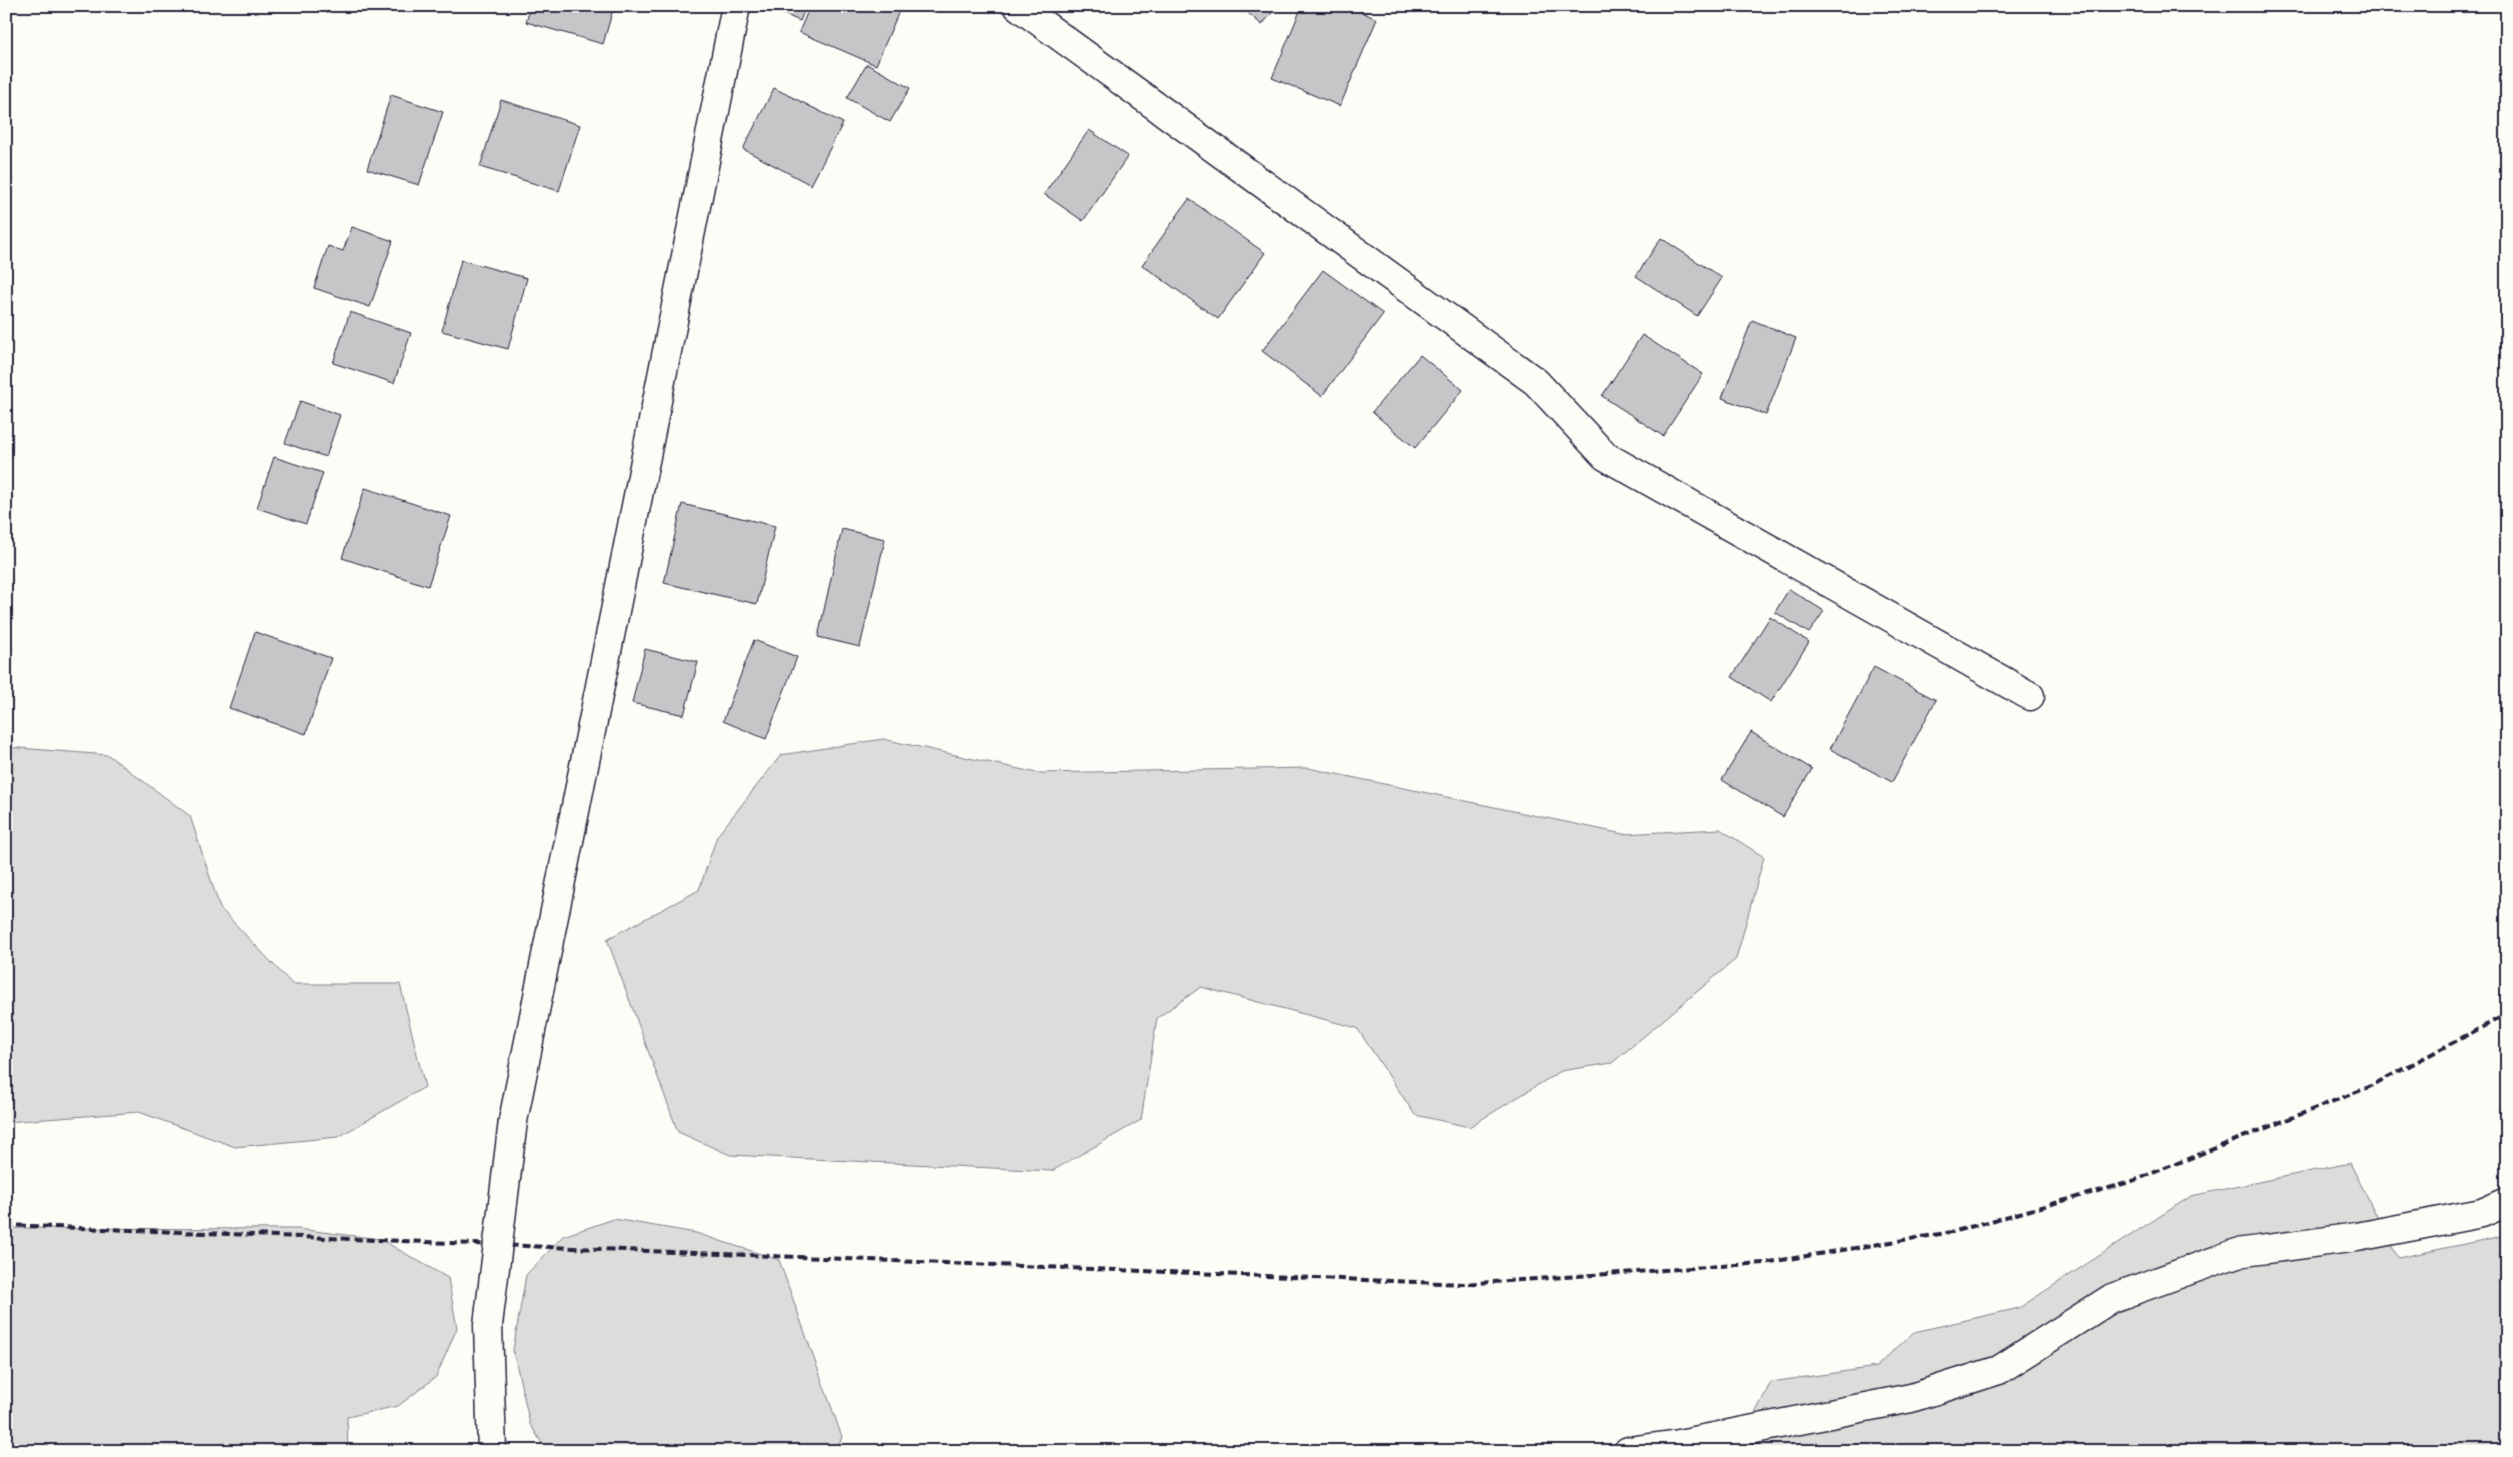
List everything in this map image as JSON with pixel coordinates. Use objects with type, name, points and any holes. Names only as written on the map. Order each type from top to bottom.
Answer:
[{"type":"street","points":[[492,1451],[488,1325],[513,1121],[736,6]]},
{"type":"street","points":[[1018,6],[1536,382],[1605,456],[2030,696]]},
{"type":"street","points":[[1628,1451],[1679,1444],[1911,1398],[1999,1370],[2112,1298],[2237,1253],[2357,1237],[2482,1213],[2507,1202]]},
{"type":"shaded area","points":[[883,739],[1037,773],[1308,768],[1623,834],[1720,829],[1764,857],[1736,959],[1612,1063],[1561,1071],[1469,1127],[1415,1115],[1357,1028],[1201,987],[1157,1018],[1141,1120],[1052,1171],[730,1155],[678,1132],[607,939],[699,890],[717,836],[781,755]]},
{"type":"shaded area","points":[[6,747],[108,755],[190,816],[220,908],[292,984],[400,984],[425,1087],[338,1137],[235,1147],[139,1112],[6,1122]]},
{"type":"shaded area","points":[[2350,1163],[2398,1258],[2507,1235],[2507,1451],[1736,1451],[1771,1382],[1876,1367],[1914,1332],[2019,1308],[2191,1196]]},
{"type":"shaded area","points":[[614,1219],[696,1233],[779,1260],[842,1437],[836,1451],[550,1451],[543,1445],[530,1424],[513,1350],[526,1275],[563,1236]]},
{"type":"shaded area","points":[[6,1228],[298,1229],[380,1239],[448,1278],[457,1328],[436,1377],[398,1406],[347,1417],[348,1451],[6,1451]]},
{"type":"building","points":[[531,6],[614,6],[603,44],[526,22]]},
{"type":"building","points":[[778,6],[806,6],[800,21],[776,11]]},
{"type":"building","points":[[810,6],[892,6],[900,9],[876,65],[799,32]]},
{"type":"building","points":[[1240,6],[1277,6],[1262,25]]},
{"type":"building","points":[[1302,6],[1348,6],[1377,19],[1340,106],[1272,78]]},
{"type":"building","points":[[867,64],[910,88],[890,122],[847,98]]},
{"type":"building","points":[[774,88],[843,123],[811,185],[743,149]]},
{"type":"building","points":[[391,95],[443,112],[419,185],[367,169]]},
{"type":"building","points":[[501,100],[580,125],[559,191],[480,167]]},
{"type":"building","points":[[1089,130],[1128,156],[1083,221],[1044,194]]},
{"type":"building","points":[[1189,199],[1265,253],[1218,319],[1142,265]]},
{"type":"building","points":[[352,227],[393,241],[370,307],[314,288],[328,246],[343,251]]},
{"type":"building","points":[[1661,238],[1722,278],[1697,316],[1636,276]]},
{"type":"building","points":[[461,260],[527,278],[508,349],[442,331]]},
{"type":"building","points":[[1323,270],[1383,314],[1322,396],[1262,351]]},
{"type":"building","points":[[350,312],[411,333],[394,383],[333,363]]},
{"type":"building","points":[[1752,320],[1796,338],[1766,415],[1722,398]]},
{"type":"building","points":[[1642,335],[1703,374],[1663,436],[1602,396]]},
{"type":"building","points":[[1420,355],[1463,390],[1415,448],[1372,412]]},
{"type":"building","points":[[300,401],[340,415],[326,457],[285,443]]},
{"type":"building","points":[[274,457],[323,473],[306,524],[257,508]]},
{"type":"building","points":[[365,488],[451,516],[428,586],[342,558]]},
{"type":"building","points":[[682,504],[775,526],[757,604],[664,583]]},
{"type":"building","points":[[842,529],[885,539],[860,647],[818,637]]},
{"type":"building","points":[[1789,589],[1824,611],[1809,633],[1775,612]]},
{"type":"building","points":[[1770,617],[1809,642],[1771,702],[1732,677]]},
{"type":"building","points":[[255,632],[331,658],[306,734],[229,708]]},
{"type":"building","points":[[754,640],[797,657],[766,739],[723,721]]},
{"type":"building","points":[[645,649],[698,662],[684,715],[632,703]]},
{"type":"building","points":[[1874,667],[1936,700],[1892,782],[1830,749]]},
{"type":"building","points":[[1751,732],[1812,769],[1783,817],[1722,780]]},
{"type":"railway","points":[[6,1225],[1464,1284],[1764,1263],[1952,1232],[2130,1182],[2369,1087],[2507,1014]]}]
